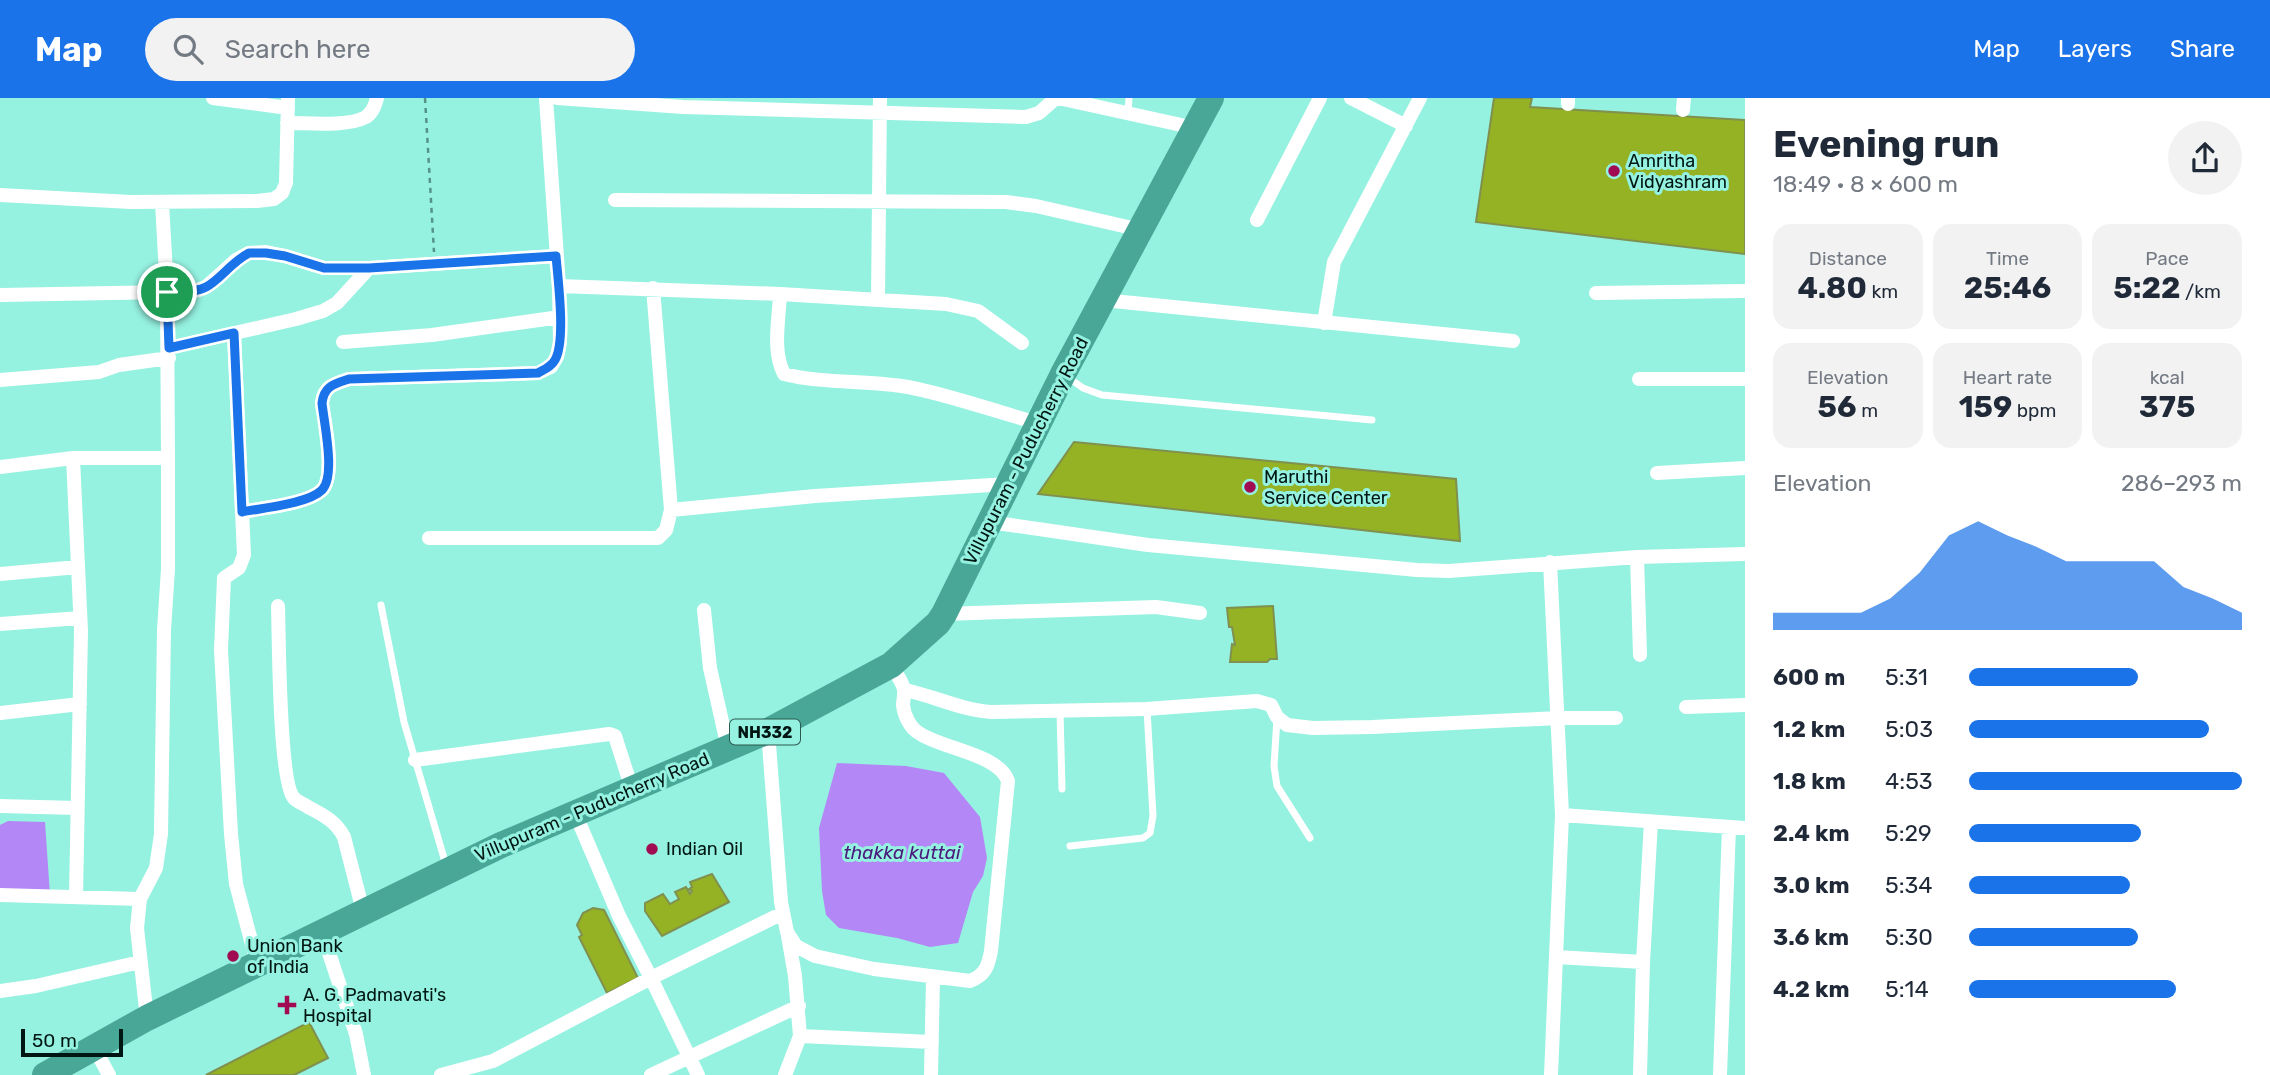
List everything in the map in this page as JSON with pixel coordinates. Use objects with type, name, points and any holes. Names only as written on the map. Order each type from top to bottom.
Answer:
[{"type":"highway","name":"Villupuram - Puducherry Road","points":[[45,1075],[147,1018],[363,911],[575,813],[768,731],[891,665],[938,623],[944,614],[1063,374],[1211,98]]},
{"type":"street","points":[[214,98],[355,121],[367,116],[375,107],[377,98]]},
{"type":"street","points":[[242,512],[314,496],[324,488],[328,460],[322,403],[323,394],[331,384],[349,379],[538,373],[551,367],[557,358],[560,317],[546,98]]},
{"type":"street","points":[[557,98],[683,107],[880,105],[1026,117],[1040,113],[1057,98],[1195,128]]},
{"type":"street","points":[[1257,220],[1320,98]]},
{"type":"street","points":[[1351,98],[1406,126]]},
{"type":"street","points":[[1324,323],[1334,262],[1420,98]]},
{"type":"street","points":[[878,300],[880,105]]},
{"type":"street","points":[[0,195],[162,203],[274,199],[282,193],[286,183],[288,110]]},
{"type":"street","points":[[615,200],[1006,202],[1036,206],[1142,230]]},
{"type":"street","points":[[147,1018],[137,928],[141,899],[156,868],[161,834],[168,569],[169,353],[162,203]]},
{"type":"street","points":[[0,295],[198,290],[206,287],[236,260],[249,253],[275,254],[324,268],[369,268],[556,256]]},
{"type":"street","points":[[0,380],[99,372],[234,333],[323,311],[337,303],[369,268]]},
{"type":"street","points":[[559,286],[653,288],[946,304],[978,311],[1023,343]]},
{"type":"street","points":[[429,538],[658,538],[666,530],[671,510],[653,288]]},
{"type":"street","points":[[1596,293],[1745,291]]},
{"type":"street","points":[[780,294],[778,354],[785,374],[800,378],[874,382],[911,388],[1038,423]]},
{"type":"street","points":[[1103,300],[1513,341]]},
{"type":"street","points":[[343,342],[432,335],[560,317]]},
{"type":"street","points":[[234,333],[244,555],[239,568],[224,578],[221,650],[236,884],[257,963]]},
{"type":"street","points":[[1639,379],[1745,379]]},
{"type":"street","points":[[0,467],[74,458],[168,458]]},
{"type":"street","points":[[74,458],[80,603],[76,897]]},
{"type":"street","points":[[1657,473],[1745,468]]},
{"type":"street","points":[[671,510],[816,496],[1008,484]]},
{"type":"street","points":[[990,522],[1147,545],[1417,570],[1449,571],[1637,557],[1745,554]]},
{"type":"street","points":[[1637,557],[1640,655]]},
{"type":"street","points":[[1550,562],[1562,816],[1551,1075]]},
{"type":"street","points":[[0,573],[78,570]]},
{"type":"street","points":[[278,606],[288,787],[295,799],[328,818],[339,828],[344,837],[363,911]]},
{"type":"street","points":[[944,614],[1156,607],[1200,613]]},
{"type":"street","points":[[704,610],[710,668],[728,748]]},
{"type":"street","points":[[0,624],[80,618]]},
{"type":"street","points":[[787,932],[796,946],[814,956],[874,969],[970,981],[982,976],[988,967],[996,916],[1008,781],[1005,772],[994,763],[917,733],[908,720],[903,705],[905,690],[891,665]]},
{"type":"street","points":[[905,690],[931,695],[971,710],[1011,713],[1146,709],[1257,701],[1271,705],[1277,717],[1287,725],[1339,728],[1616,718]]},
{"type":"street","points":[[0,713],[80,704]]},
{"type":"street","points":[[1686,707],[1745,705]]},
{"type":"street","points":[[768,731],[781,902],[799,1006],[800,1036],[785,1075]]},
{"type":"street","points":[[415,760],[593,734],[610,734],[615,736],[632,789]]},
{"type":"street","points":[[0,806],[77,808]]},
{"type":"street","points":[[575,813],[619,916],[698,1075]]},
{"type":"street","points":[[1562,816],[1745,828]]},
{"type":"street","points":[[1640,1075],[1651,822]]},
{"type":"street","points":[[1720,1075],[1728,827]]},
{"type":"street","points":[[0,895],[141,899]]},
{"type":"street","points":[[441,1075],[493,1061],[783,913]]},
{"type":"street","points":[[321,932],[356,1034],[364,1075]]},
{"type":"street","points":[[1556,957],[1643,962]]},
{"type":"street","points":[[0,990],[36,986],[140,962]]},
{"type":"street","points":[[931,1075],[933,978]]},
{"type":"street","points":[[650,1075],[799,1006]]},
{"type":"street","points":[[800,1036],[932,1042]]},
{"type":"street","points":[[94,1047],[109,1075]]},
{"type":"lane","points":[[1128,114],[1129,98]]},
{"type":"lane","points":[[1063,374],[1083,388],[1102,395],[1372,420]]},
{"type":"lane","points":[[381,605],[397,693],[447,871]]},
{"type":"lane","points":[[1070,846],[1143,838],[1150,833],[1153,816],[1146,709]]},
{"type":"lane","points":[[1060,711],[1062,789]]},
{"type":"lane","points":[[1277,717],[1274,766],[1277,786],[1310,838]]},
{"type":"path","points":[[425,98],[435,263]]},
{"type":"water","name":"thakka kuttai","points":[[837,763],[906,766],[944,773],[980,817],[987,858],[983,876],[973,892],[958,943],[930,947],[839,928],[826,915],[819,828]]},
{"type":"water","points":[[8,821],[45,822],[50,895],[0,892],[0,825]]},
{"type":"building","name":"Amritha Vidyashram","points":[[1494,98],[1532,98],[1530,107],[1745,120],[1745,254],[1476,222]]},
{"type":"building","name":"Maruthi Service Center","points":[[1074,442],[1456,479],[1460,541],[1038,494]]},
{"type":"building","points":[[1273,606],[1277,659],[1267,662],[1230,662],[1232,644],[1235,645],[1227,608]]},
{"type":"building","points":[[712,874],[729,902],[662,936],[645,911],[645,903],[663,894],[670,904],[679,899],[675,892],[686,887],[690,894],[690,882]]},
{"type":"building","points":[[593,908],[604,910],[638,978],[607,993],[579,937],[582,935],[577,925],[583,913]]},
{"type":"building","points":[[309,1022],[328,1058],[294,1075],[206,1075]]},
{"type":"place","name":"Amritha Vidyashram","points":[[1614,171]]},
{"type":"place","name":"Maruthi Service Center","points":[[1250,487]]},
{"type":"place","name":"Indian Oil","points":[[652,849]]},
{"type":"place","name":"Union Bank of India","points":[[233,956]]},
{"type":"place","name":"A. G. Padmavati's Hospital","points":[[287,1005]]},
{"type":"route","points":[[249,253],[285,256],[324,268],[369,268],[556,256],[560,342],[557,358],[551,367],[538,373],[349,379],[331,384],[323,394],[322,403],[328,460],[324,488],[314,496],[242,512],[234,333],[169,348],[167,292],[206,287],[236,260],[249,253]]}]
